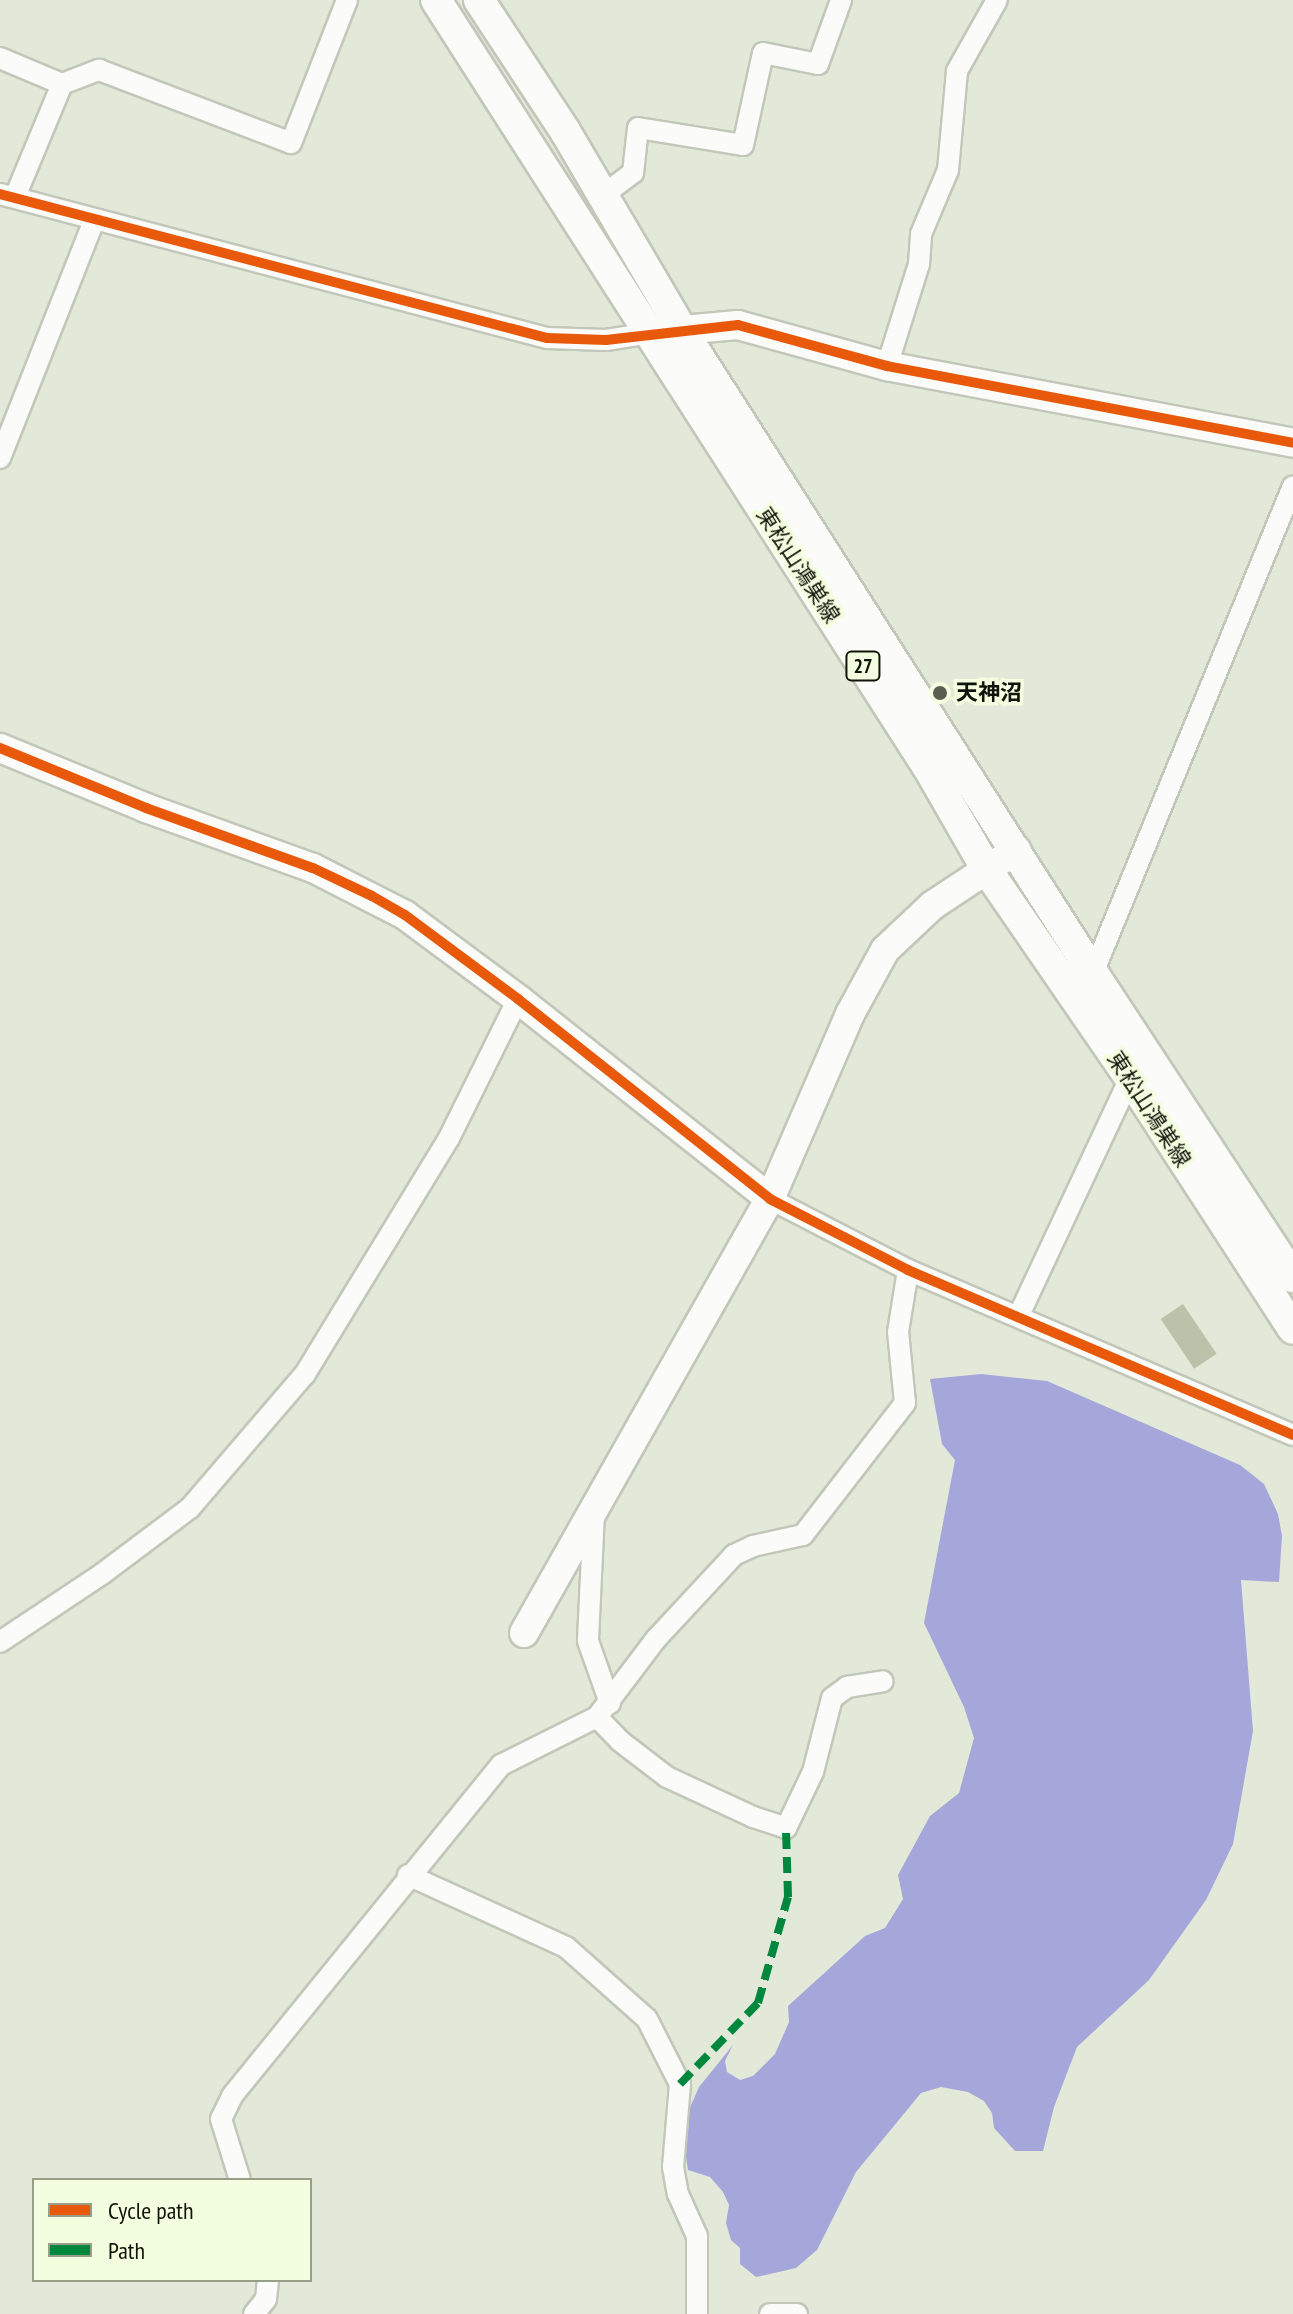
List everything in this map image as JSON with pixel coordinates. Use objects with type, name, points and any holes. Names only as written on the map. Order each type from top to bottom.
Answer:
[{"type":"main road","name":"東松山鴻巣線","points":[[436,0],[929,769],[987,870],[1130,1078],[1293,1329]]},
{"type":"main road","name":"東松山鴻巣線","points":[[479,0],[565,131],[681,329],[1093,973],[1293,1277]]},
{"type":"street","points":[[0,58],[62,84],[99,70],[291,143],[347,0]]},
{"type":"street","points":[[602,196],[633,173],[638,128],[743,145],[763,53],[818,64],[841,0]]},
{"type":"street","points":[[887,366],[919,264],[921,234],[948,170],[957,71],[997,0]]},
{"type":"street","points":[[62,84],[8,196],[547,338],[606,340],[681,329],[738,325],[887,366],[1293,443]]},
{"type":"street","points":[[0,458],[94,220]]},
{"type":"street","points":[[1093,973],[1293,486]]},
{"type":"street","points":[[0,748],[146,808],[313,868],[372,896],[405,915],[518,999],[770,1199],[908,1270],[1293,1435]]},
{"type":"street","points":[[524,1633],[770,1199],[850,1014],[885,950],[933,905],[1016,850]]},
{"type":"street","points":[[0,1642],[102,1574],[190,1508],[305,1374],[449,1138],[518,999]]},
{"type":"street","points":[[1019,1315],[1130,1078]]},
{"type":"street","points":[[239,2178],[221,2119],[232,2096],[408,1875],[501,1765],[603,1710],[656,1639],[734,1555],[753,1546],[803,1535],[905,1403],[898,1332],[908,1270]]},
{"type":"street","points":[[595,1504],[588,1641],[603,1710],[620,1741],[667,1777],[753,1817],[786,1828],[813,1772],[832,1698],[847,1687],[883,1681]]},
{"type":"street","points":[[408,1875],[566,1947],[647,2019],[680,2084],[673,2167],[678,2194],[697,2236],[697,2314]]},
{"type":"street","points":[[254,2314],[266,2299],[268,2282]]},
{"type":"street","points":[[770,2314],[797,2314]]},
{"type":"water","points":[[981,1374],[1047,1381],[1240,1465],[1264,1484],[1278,1514],[1282,1536],[1279,1582],[1241,1580],[1253,1731],[1233,1844],[1206,1900],[1149,1980],[1077,2047],[1054,2107],[1043,2151],[1015,2151],[994,2128],[992,2113],[984,2101],[968,2092],[941,2087],[921,2093],[856,2172],[817,2250],[796,2268],[756,2277],[740,2264],[740,2248],[731,2240],[726,2223],[729,2205],[723,2192],[710,2177],[688,2170],[684,2144],[688,2112],[699,2087],[733,2045],[725,2061],[727,2072],[740,2080],[753,2076],[775,2054],[789,2022],[788,2006],[865,1936],[885,1928],[903,1899],[898,1875],[930,1816],[959,1793],[974,1738],[964,1707],[924,1623],[955,1460],[942,1444],[930,1379]]},
{"type":"building","points":[[1183,1304],[1217,1354],[1194,1369],[1161,1319]]},
{"type":"marked path","points":[[680,2084],[758,2003],[788,1897],[786,1828]]},
{"type":"cycle path","points":[[0,194],[547,338],[606,340],[738,325],[887,366],[1293,443]]},
{"type":"cycle path","points":[[0,748],[146,808],[313,868],[372,896],[405,915],[518,999],[770,1199],[908,1270],[1293,1435]]},
{"type":"place","name":"天神沼","points":[[940,693]]}]
